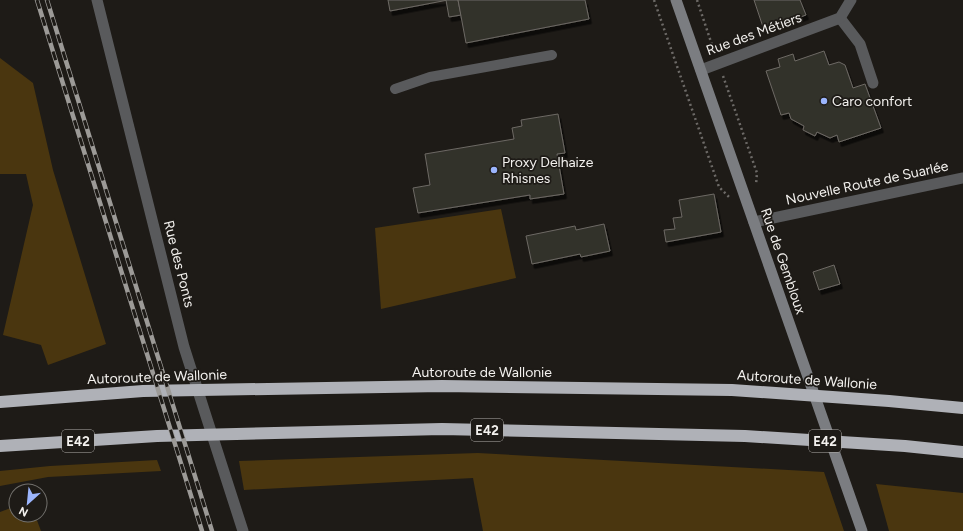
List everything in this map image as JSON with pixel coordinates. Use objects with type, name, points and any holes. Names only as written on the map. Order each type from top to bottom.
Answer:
[{"type":"highway","name":"Autoroute de Wallonie","points":[[0,402],[143,391],[442,386],[732,390],[889,401],[963,408]]},
{"type":"highway","name":"E42","points":[[0,446],[157,436],[442,429],[745,436],[905,446],[963,452]]},
{"type":"main road","name":"Rue de Gembloux","points":[[676,0],[862,531]]},
{"type":"street","name":"Rue des Ponts","points":[[97,0],[184,347],[243,531]]},
{"type":"street","points":[[850,0],[840,18],[860,44],[873,83]]},
{"type":"street","name":"Rue des Métiers","points":[[701,70],[840,18]]},
{"type":"street","name":"Nouvelle Route de Suarlée","points":[[754,222],[963,178]]},
{"type":"lane","points":[[395,89],[430,77],[552,55]]},
{"type":"path","points":[[654,0],[719,187],[734,202]]},
{"type":"path","points":[[697,0],[757,173],[756,187]]},
{"type":"shaded area","points":[[0,58],[33,83],[53,170],[106,344],[48,365],[41,345],[3,335],[33,205],[26,174],[0,174]]},
{"type":"shaded area","points":[[501,209],[516,278],[381,309],[375,228]]},
{"type":"shaded area","points":[[478,453],[824,472],[844,531],[483,531],[473,478],[244,490],[239,461]]},
{"type":"shaded area","points":[[157,460],[161,471],[48,477],[8,483],[8,484],[0,486],[0,471],[50,466]]},
{"type":"shaded area","points":[[876,484],[963,493],[963,531],[889,531]]},
{"type":"shaded area","points":[[8,509],[8,523],[38,523],[41,531],[0,531],[0,512]]},
{"type":"building","points":[[388,0],[448,0],[390,11]]},
{"type":"building","points":[[446,0],[458,0],[461,15],[449,17]]},
{"type":"building","points":[[458,0],[585,0],[589,19],[466,43]]},
{"type":"building","points":[[754,0],[800,0],[806,15],[764,30]]},
{"type":"building","name":"Caro confort","points":[[824,51],[829,65],[839,62],[845,65],[853,88],[865,84],[881,128],[839,142],[837,135],[830,138],[817,132],[815,136],[803,130],[804,126],[791,119],[789,113],[781,115],[766,71],[780,67],[778,59],[793,54],[795,61]]},
{"type":"building","name":"Proxy Delhaize Rhisnes","points":[[558,114],[565,153],[557,154],[564,194],[530,199],[530,195],[418,213],[413,188],[430,185],[425,154],[514,139],[512,128],[522,126],[521,120]]},
{"type":"building","points":[[714,194],[721,232],[666,242],[664,230],[675,229],[673,218],[682,217],[679,200]]},
{"type":"building","points":[[604,224],[610,251],[581,257],[580,254],[532,264],[526,236],[575,226],[576,230]]},
{"type":"building","points":[[834,265],[840,284],[819,290],[813,272]]},
{"type":"railway","points":[[37,0],[202,531]]},
{"type":"railway","points":[[47,0],[212,531]]},
{"type":"place","name":"Caro confort","points":[[824,101]]},
{"type":"place","name":"Proxy Delhaize Rhisnes","points":[[494,170]]}]
